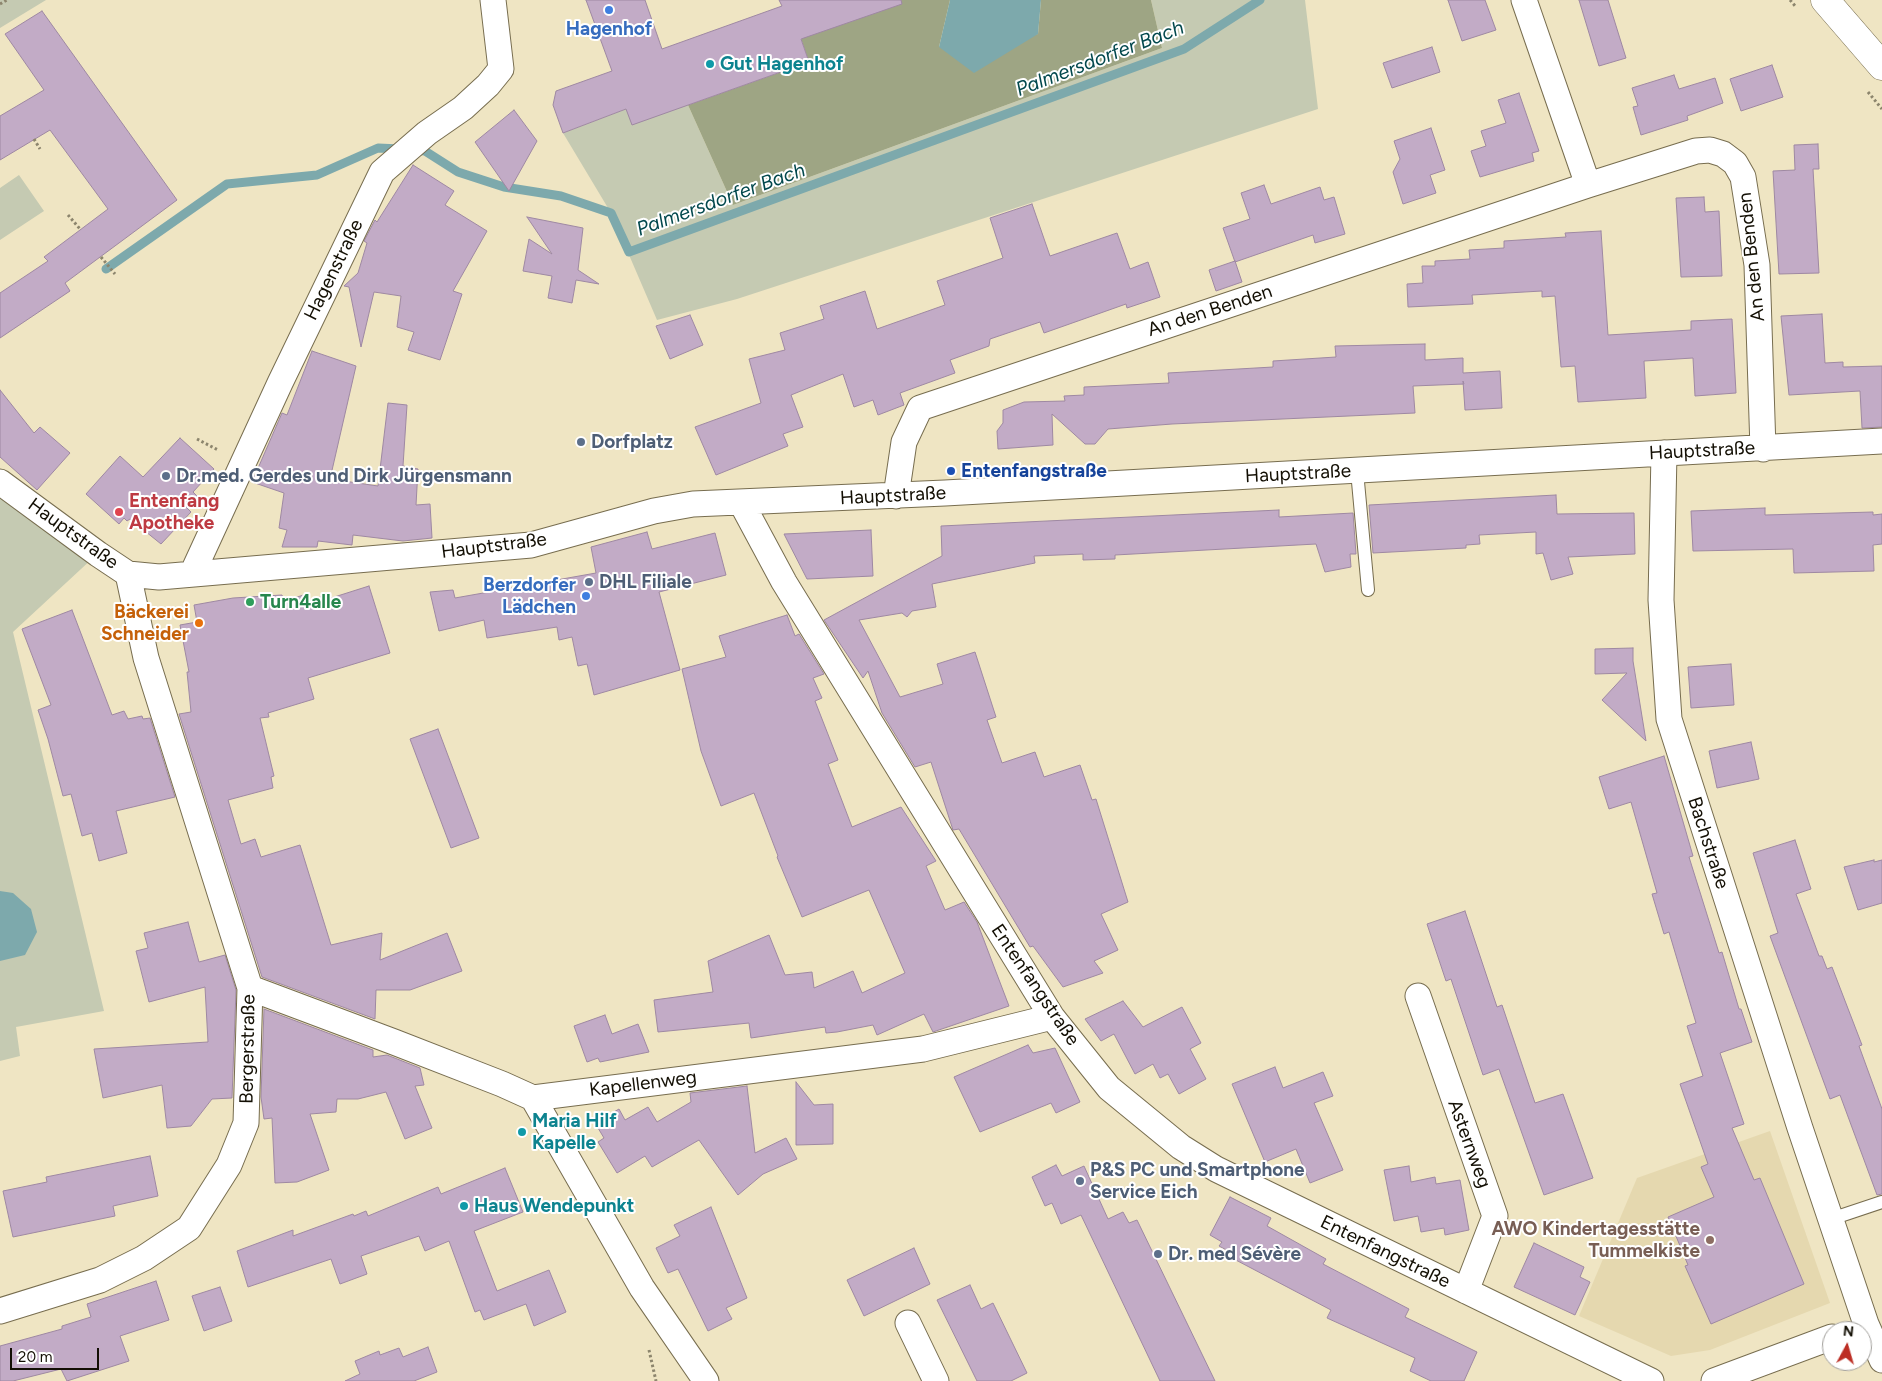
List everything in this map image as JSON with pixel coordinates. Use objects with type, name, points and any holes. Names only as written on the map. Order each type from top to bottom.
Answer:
[{"type":"main road","points":[[1825,0],[1882,66]]},
{"type":"street","name":"Hagenstraße","points":[[192,574],[280,383],[382,172],[427,133],[463,108],[488,85],[501,69],[493,0]]},
{"type":"street","points":[[1524,0],[1588,185]]},
{"type":"street","name":"An den Benden","points":[[896,496],[904,442],[920,408],[1588,185],[1696,151],[1710,150],[1735,163],[1743,177],[1757,265],[1763,449]]},
{"type":"street","name":"Hauptstraße","points":[[0,482],[128,574],[159,577],[531,545],[654,511],[693,504],[896,496],[1882,441]]},
{"type":"street","name":"Bachstraße","points":[[1664,453],[1661,600],[1668,719],[1831,1220],[1855,1321]]},
{"type":"street","name":"Entenfangstraße","points":[[741,502],[784,582],[1052,1017],[1110,1088],[1181,1147],[1216,1169],[1651,1381]]},
{"type":"street","name":"Bergerstraße","points":[[0,1311],[100,1280],[144,1258],[189,1228],[229,1165],[246,1123],[250,988],[146,658],[128,574]]},
{"type":"street","points":[[250,988],[412,1048],[533,1098],[642,1288],[706,1381]]},
{"type":"street","name":"Asternweg","points":[[1418,996],[1495,1216],[1466,1291]]},
{"type":"street","name":"Kapellenweg","points":[[533,1098],[923,1049],[1052,1017]]},
{"type":"street","points":[[908,1323],[936,1381]]},
{"type":"street","points":[[1714,1381],[1822,1341]]},
{"type":"street","name":"Bachstraße","points":[[1872,1347],[1882,1360]]},
{"type":"lane","points":[[1357,471],[1368,590]]},
{"type":"lane","points":[[1831,1220],[1882,1202]]},
{"type":"path","points":[[0,4],[7,0]]},
{"type":"path","points":[[34,139],[40,149]]},
{"type":"path","points":[[68,215],[80,229]]},
{"type":"path","points":[[101,257],[115,274]]},
{"type":"shaded area","name":"AWO Kindertagesstätte Tummelkiste","points":[[1770,1131],[1830,1303],[1710,1350],[1671,1356],[1579,1316],[1637,1178]]},
{"type":"green space","points":[[0,0],[46,0],[0,28]]},
{"type":"green space","points":[[859,0],[950,0],[939,47],[1038,34],[1041,0],[1151,0],[1162,48],[733,205],[688,105],[809,62],[801,39]]},
{"type":"green space","points":[[1151,0],[1305,0],[1318,109],[737,299],[657,320],[611,213],[563,133],[626,109],[688,105],[733,205],[1162,48]]},
{"type":"green space","points":[[19,175],[44,211],[0,240],[0,188]]},
{"type":"green space","points":[[0,486],[94,557],[13,632],[104,1011],[16,1027],[20,1056],[0,1061]]},
{"type":"water","points":[[950,0],[1041,0],[1038,34],[974,73],[939,47]]},
{"type":"water","points":[[0,891],[13,893],[31,909],[37,932],[25,955],[0,961]]},
{"type":"building","name":"Gut Hagenhof","points":[[586,0],[645,0],[662,49],[782,6],[779,0],[901,0],[902,4],[801,39],[809,62],[632,125],[626,109],[563,133],[553,105],[556,91],[612,71]]},
{"type":"building","points":[[1448,0],[1485,0],[1496,30],[1462,41]]},
{"type":"building","points":[[1579,0],[1608,0],[1626,58],[1599,66]]},
{"type":"building","points":[[42,11],[177,200],[65,283],[70,291],[0,338],[0,293],[48,261],[44,257],[108,209],[50,130],[0,160],[0,116],[44,90],[5,34]]},
{"type":"building","points":[[1432,47],[1440,72],[1392,88],[1383,63]]},
{"type":"building","points":[[1772,65],[1783,97],[1741,111],[1730,79]]},
{"type":"building","points":[[1674,75],[1679,89],[1715,78],[1723,103],[1687,116],[1688,120],[1641,135],[1633,107],[1638,106],[1632,88]]},
{"type":"building","points":[[1519,93],[1539,151],[1532,153],[1534,161],[1480,177],[1471,151],[1486,146],[1481,131],[1506,123],[1498,100]]},
{"type":"building","points":[[514,110],[537,141],[509,191],[475,142]]},
{"type":"building","points":[[1431,128],[1445,170],[1430,175],[1436,193],[1403,204],[1393,172],[1400,159],[1394,141]]},
{"type":"building","points":[[1818,144],[1819,169],[1813,169],[1819,273],[1779,274],[1773,171],[1795,170],[1794,145]]},
{"type":"building","points":[[413,165],[454,191],[445,205],[487,231],[453,291],[462,294],[440,360],[408,350],[414,332],[397,327],[401,296],[374,292],[361,347],[349,287],[344,286],[358,273],[367,243],[364,241],[375,220],[377,222]]},
{"type":"building","points":[[1264,185],[1271,204],[1320,187],[1324,200],[1334,197],[1345,234],[1315,243],[1313,235],[1235,262],[1223,228],[1250,219],[1241,193]]},
{"type":"building","points":[[1704,197],[1705,212],[1719,211],[1722,276],[1681,277],[1676,198]]},
{"type":"building","points":[[1032,204],[1050,256],[1117,233],[1130,269],[1148,262],[1160,297],[1127,308],[1126,304],[1044,333],[1040,322],[990,339],[989,346],[950,360],[955,373],[900,393],[904,405],[878,415],[873,400],[854,407],[843,374],[791,395],[803,427],[783,434],[788,446],[716,475],[695,427],[761,403],[749,359],[785,350],[780,333],[824,319],[820,306],[865,291],[877,329],[945,305],[937,281],[1003,258],[990,218]]},
{"type":"building","points":[[527,217],[583,228],[578,270],[599,284],[576,280],[572,303],[548,298],[552,276],[523,271],[529,239],[552,254]]},
{"type":"building","points":[[1601,231],[1608,335],[1691,330],[1691,321],[1732,319],[1736,393],[1695,396],[1693,358],[1644,361],[1646,398],[1578,402],[1575,366],[1561,367],[1555,296],[1542,297],[1542,291],[1472,295],[1473,304],[1408,307],[1407,284],[1423,283],[1422,266],[1435,266],[1435,261],[1470,259],[1469,250],[1504,248],[1504,241],[1566,237],[1565,233]]},
{"type":"building","points":[[1235,261],[1242,282],[1216,291],[1209,270]]},
{"type":"building","points":[[1822,314],[1825,363],[1843,362],[1843,367],[1882,366],[1882,427],[1862,428],[1860,391],[1789,395],[1781,316]]},
{"type":"building","points":[[690,315],[703,345],[670,359],[656,326]]},
{"type":"building","points":[[1425,344],[1425,360],[1463,358],[1463,373],[1500,371],[1502,408],[1465,410],[1463,384],[1413,386],[1415,413],[1172,424],[1108,429],[1095,444],[1085,444],[1052,414],[1053,445],[998,449],[997,431],[1003,423],[1003,410],[1024,402],[1065,401],[1064,396],[1084,395],[1084,387],[1169,383],[1168,373],[1273,367],[1273,361],[1336,357],[1335,346]]},
{"type":"building","points":[[312,351],[356,366],[330,479],[378,486],[388,403],[407,405],[403,466],[418,469],[416,505],[430,504],[432,538],[403,541],[353,535],[352,545],[318,541],[317,547],[282,547],[287,530],[279,528],[284,493],[252,482],[282,413],[287,415]]},
{"type":"building","points":[[0,390],[34,433],[40,427],[70,453],[37,490],[0,457]]},
{"type":"building","points":[[180,438],[214,469],[193,492],[197,496],[186,507],[191,512],[161,544],[130,519],[127,521],[124,518],[119,524],[86,494],[120,456],[143,477]]},
{"type":"building","points":[[1556,495],[1557,514],[1634,513],[1635,554],[1568,557],[1573,574],[1551,580],[1543,553],[1536,554],[1536,532],[1479,535],[1480,544],[1466,545],[1466,548],[1373,553],[1369,505]]},
{"type":"building","points":[[1765,508],[1765,515],[1873,512],[1873,515],[1882,514],[1882,544],[1873,545],[1874,571],[1794,573],[1793,549],[1693,551],[1691,511]]},
{"type":"building","points":[[1279,510],[1279,517],[1353,513],[1356,554],[1350,554],[1351,567],[1325,572],[1316,544],[1115,555],[1115,559],[1083,560],[1083,554],[1034,556],[1035,563],[932,584],[936,607],[912,611],[907,617],[902,613],[859,620],[900,697],[943,684],[937,664],[975,652],[996,717],[987,720],[1002,763],[1035,752],[1044,777],[1080,765],[1092,800],[1096,799],[1128,902],[1101,914],[1118,950],[1094,961],[1103,973],[1063,987],[1033,946],[1030,947],[959,829],[953,830],[931,762],[915,767],[882,713],[868,671],[863,678],[824,620],[942,556],[941,526]]},
{"type":"building","points":[[871,530],[873,576],[807,579],[784,534]]},
{"type":"building","points":[[647,532],[652,549],[715,533],[726,575],[659,592],[680,670],[594,695],[587,664],[578,666],[572,637],[559,640],[557,627],[487,638],[484,620],[439,631],[430,592],[453,590],[455,598],[596,573],[591,547]]},
{"type":"building","points":[[369,586],[390,653],[308,678],[314,699],[268,713],[269,717],[260,718],[274,776],[271,777],[273,788],[228,800],[241,844],[255,839],[261,857],[300,845],[331,945],[382,933],[380,960],[447,933],[462,971],[410,990],[376,990],[375,1019],[262,977],[179,714],[191,712],[187,672],[189,672],[180,625],[197,622],[194,605],[233,598],[282,595],[284,601],[307,594],[306,602],[326,595],[328,599]]},
{"type":"building","points":[[72,610],[112,715],[124,711],[128,719],[142,716],[143,719],[150,718],[175,797],[116,811],[127,853],[99,861],[92,833],[82,836],[71,794],[63,796],[48,739],[38,710],[51,705],[22,629]]},
{"type":"building","points":[[787,615],[795,636],[799,634],[824,674],[813,678],[822,698],[815,701],[838,760],[828,764],[852,827],[901,807],[936,861],[926,866],[945,910],[964,902],[977,922],[1009,1006],[933,1032],[924,1014],[877,1035],[873,1025],[837,1032],[826,1033],[825,1027],[751,1038],[749,1023],[658,1032],[654,1000],[713,992],[708,961],[769,935],[785,975],[812,972],[814,988],[853,971],[862,993],[905,973],[869,890],[802,917],[777,857],[754,793],[721,806],[701,751],[682,669],[726,657],[719,636]]},
{"type":"building","points":[[1633,648],[1633,661],[1646,741],[1602,700],[1627,673],[1595,674],[1595,649]]},
{"type":"building","points":[[1731,664],[1734,705],[1691,708],[1688,667]]},
{"type":"building","points":[[438,729],[479,838],[451,848],[410,739]]},
{"type":"building","points":[[1751,742],[1759,779],[1717,788],[1709,751]]},
{"type":"building","points":[[1664,756],[1693,856],[1689,857],[1719,953],[1722,952],[1739,1009],[1741,1009],[1752,1042],[1720,1053],[1744,1124],[1732,1128],[1754,1180],[1760,1178],[1804,1284],[1711,1324],[1685,1266],[1688,1265],[1668,1217],[1714,1197],[1701,1167],[1708,1164],[1680,1084],[1703,1076],[1687,1026],[1696,1023],[1669,932],[1664,934],[1652,894],[1657,893],[1631,802],[1609,809],[1599,777]]},
{"type":"building","points":[[1795,840],[1811,889],[1796,894],[1819,956],[1822,956],[1827,969],[1832,967],[1862,1045],[1859,1046],[1882,1109],[1882,1194],[1877,1195],[1840,1095],[1830,1099],[1770,936],[1778,933],[1753,853]]},
{"type":"building","points":[[1874,860],[1874,862],[1882,860],[1882,903],[1858,910],[1844,867]]},
{"type":"building","points":[[1465,911],[1497,1007],[1502,1005],[1535,1103],[1563,1094],[1593,1178],[1544,1195],[1499,1069],[1483,1075],[1451,979],[1446,981],[1427,924]]},
{"type":"building","points":[[188,922],[199,962],[225,955],[236,990],[232,1098],[212,1099],[191,1126],[167,1128],[162,1085],[103,1098],[94,1049],[208,1042],[205,987],[149,1002],[136,951],[148,948],[144,933]]},
{"type":"building","points":[[1123,1001],[1143,1027],[1182,1007],[1201,1043],[1190,1049],[1206,1079],[1179,1094],[1168,1074],[1160,1078],[1153,1064],[1135,1074],[1114,1034],[1101,1041],[1085,1019]]},
{"type":"building","points":[[264,1009],[373,1050],[373,1057],[387,1055],[420,1068],[424,1085],[415,1086],[432,1128],[405,1139],[386,1092],[358,1099],[337,1099],[336,1112],[310,1114],[329,1170],[297,1182],[275,1183],[272,1118],[264,1119],[261,1097]]},
{"type":"building","points":[[605,1015],[612,1034],[638,1024],[649,1052],[600,1062],[598,1058],[587,1062],[574,1026]]},
{"type":"building","points":[[1028,1045],[1033,1053],[1055,1048],[1080,1102],[1056,1113],[1051,1103],[980,1132],[954,1077]]},
{"type":"building","points":[[1275,1067],[1283,1088],[1323,1072],[1333,1096],[1314,1103],[1343,1170],[1310,1183],[1296,1149],[1265,1162],[1232,1084]]},
{"type":"building","points":[[796,1082],[814,1105],[833,1104],[833,1144],[796,1145]]},
{"type":"building","points":[[747,1086],[755,1153],[786,1138],[797,1159],[763,1174],[738,1195],[699,1140],[652,1167],[645,1156],[617,1173],[598,1142],[604,1138],[595,1123],[619,1109],[625,1120],[648,1107],[657,1122],[691,1102],[690,1093]]},
{"type":"building","points":[[150,1156],[158,1196],[113,1206],[115,1216],[13,1237],[3,1191],[47,1182],[46,1177]]},
{"type":"building","points":[[1056,1165],[1062,1176],[1084,1166],[1108,1219],[1123,1212],[1129,1223],[1137,1220],[1215,1381],[1160,1381],[1081,1215],[1061,1224],[1052,1203],[1045,1206],[1032,1177]]},
{"type":"building","points":[[1409,1166],[1411,1182],[1435,1177],[1436,1184],[1460,1180],[1469,1230],[1445,1235],[1444,1228],[1421,1232],[1418,1216],[1394,1221],[1384,1170]]},
{"type":"building","points":[[505,1168],[523,1212],[474,1231],[497,1291],[549,1270],[566,1312],[534,1326],[526,1304],[484,1320],[480,1310],[475,1312],[449,1241],[425,1251],[419,1236],[361,1256],[367,1274],[340,1284],[331,1259],[248,1287],[237,1251],[293,1230],[293,1236],[353,1214],[354,1216],[366,1211],[368,1216],[438,1187],[441,1194]]},
{"type":"building","points":[[1230,1197],[1271,1218],[1267,1226],[1326,1259],[1323,1264],[1409,1309],[1405,1317],[1477,1352],[1464,1381],[1431,1381],[1410,1371],[1415,1358],[1327,1318],[1331,1310],[1232,1258],[1234,1254],[1219,1246],[1222,1242],[1210,1235]]},
{"type":"building","points":[[711,1207],[747,1298],[726,1308],[732,1319],[708,1331],[678,1269],[668,1273],[656,1248],[680,1236],[674,1225]]},
{"type":"building","points":[[1534,1243],[1584,1267],[1580,1277],[1590,1282],[1575,1315],[1514,1287]]},
{"type":"building","points":[[914,1248],[930,1284],[864,1316],[847,1280]]},
{"type":"building","points":[[156,1281],[169,1320],[120,1336],[129,1361],[67,1381],[61,1369],[13,1381],[0,1381],[0,1346],[62,1329],[62,1326],[91,1317],[87,1304]]},
{"type":"building","points":[[970,1285],[981,1309],[993,1303],[1027,1373],[1011,1381],[977,1381],[937,1300]]},
{"type":"building","points":[[220,1287],[232,1321],[204,1331],[192,1296]]},
{"type":"building","points":[[428,1347],[437,1372],[414,1381],[345,1381],[360,1374],[355,1361],[379,1351],[380,1355],[399,1348],[403,1357]]},
{"type":"waterway","name":"Palmersdorfer Bach","points":[[415,150],[425,151],[458,172],[504,187],[561,196],[611,213],[629,252],[1184,49],[1260,0]]},
{"type":"waterway","name":"Palmersdorfer Bach","points":[[106,269],[227,184],[317,175],[378,148],[400,149]]},
{"type":"place","name":"Hagenhof","points":[[609,10]]},
{"type":"place","name":"Gut Hagenhof","points":[[710,64]]},
{"type":"place","name":"Dorfplatz","points":[[581,442]]},
{"type":"place","name":"Entenfangstraße","points":[[951,471]]},
{"type":"place","name":"Dr.med. Gerdes und Dirk Jürgensmann","points":[[166,476]]},
{"type":"place","name":"Entenfang Apotheke","points":[[119,512]]},
{"type":"place","name":"DHL Filiale","points":[[589,582]]},
{"type":"place","name":"Berzdorfer Lädchen","points":[[586,596]]},
{"type":"place","name":"Turn4alle","points":[[250,602]]},
{"type":"place","name":"Bäckerei Schneider","points":[[199,623]]},
{"type":"place","name":"Maria Hilf Kapelle","points":[[522,1132]]},
{"type":"place","name":"P&S PC und Smartphone Service Eich","points":[[1080,1181]]},
{"type":"place","name":"Haus Wendepunkt","points":[[464,1206]]},
{"type":"place","name":"AWO Kindertagesstätte Tummelkiste","points":[[1710,1240]]},
{"type":"place","name":"Dr. med Sévère","points":[[1158,1254]]}]
